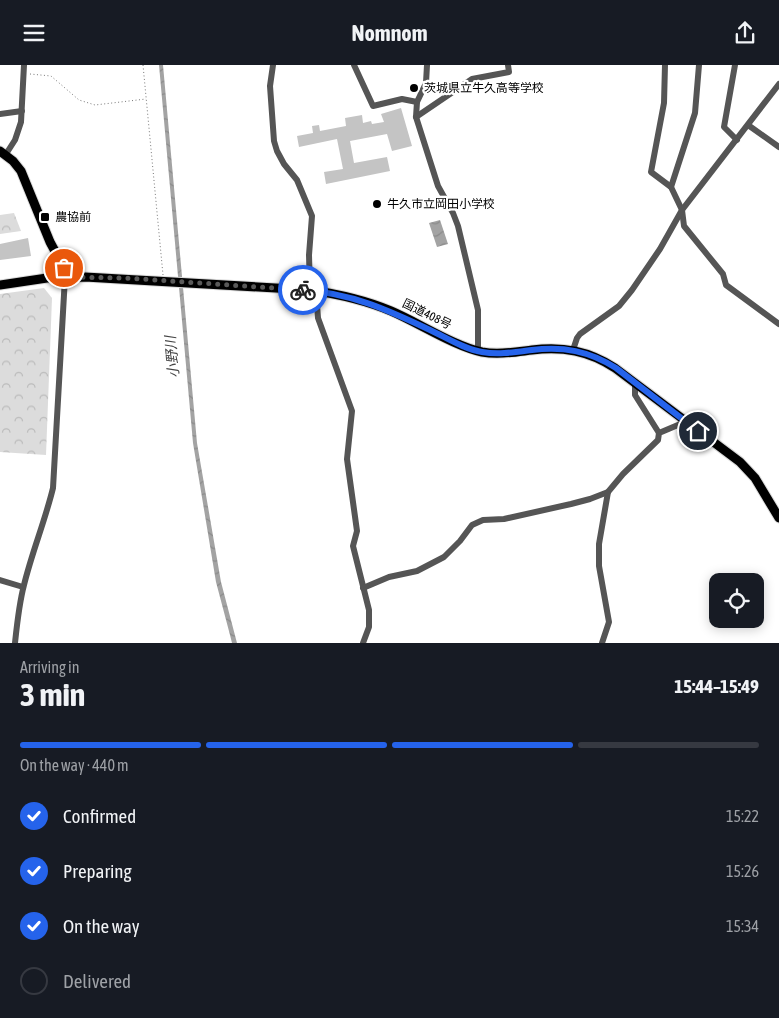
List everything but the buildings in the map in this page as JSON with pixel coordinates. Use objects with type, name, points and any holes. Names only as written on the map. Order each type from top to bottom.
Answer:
[{"type":"highway","points":[[3,152],[21,171],[50,241],[64,268],[65,277]]},
{"type":"highway","name":"国道408号","points":[[0,285],[65,277],[194,282],[313,291],[371,303],[392,311],[469,349],[496,353],[548,348],[583,352],[605,361],[725,450],[748,470],[779,518]]},
{"type":"street","points":[[3,152],[18,134],[22,111],[24,65]]},
{"type":"street","points":[[273,65],[270,86],[274,141],[284,164],[297,180],[312,216],[309,255],[318,317],[352,411],[347,459],[357,531],[353,546],[369,610],[369,627],[363,643]]},
{"type":"street","points":[[354,65],[374,106],[402,99],[417,101]]},
{"type":"street","points":[[427,65],[426,83],[417,101],[416,117],[432,172],[453,213],[463,245],[478,310],[478,351]]},
{"type":"street","points":[[416,117],[472,79],[509,72],[508,65]]},
{"type":"street","points":[[664,65],[664,103],[651,172],[671,187],[682,210],[684,226],[723,274],[726,285],[779,324]]},
{"type":"street","points":[[671,187],[695,113],[699,65]]},
{"type":"street","points":[[735,65],[724,127],[737,140]]},
{"type":"street","points":[[573,350],[577,338],[619,306],[632,290],[660,249],[682,210],[779,85]]},
{"type":"street","points":[[0,114],[22,111]]},
{"type":"street","points":[[748,125],[779,147]]},
{"type":"street","points":[[14,643],[23,587],[34,549],[47,515],[53,488],[65,277]]},
{"type":"street","points":[[363,587],[389,577],[417,571],[444,557],[460,541],[472,525],[483,520],[504,519],[571,504],[608,492],[623,474],[658,440],[659,433],[635,395],[635,382]]},
{"type":"street","points":[[659,433],[685,422]]},
{"type":"street","points":[[602,643],[609,622],[599,566],[599,544],[608,492]]},
{"type":"street","points":[[0,580],[23,587]]},
{"type":"path","points":[[143,65],[164,281]]},
{"type":"path","points":[[24,74],[51,76],[79,100],[96,105],[147,99]]},
{"type":"green space","points":[[14,213],[21,231],[0,234],[0,215]]},
{"type":"green space","points":[[44,288],[52,298],[46,455],[0,452],[0,294]]},
{"type":"water","points":[[159,65],[163,65],[197,443],[221,582],[237,643],[232,643],[216,582],[193,443]]},
{"type":"water","points":[[440,220],[448,244],[437,247],[429,223]]},
{"type":"way so far","points":[[64,268],[65,277],[126,278],[303,290]]},
{"type":"place","name":"茨城県立牛久高等学校","points":[[414,88]]},
{"type":"place","name":"牛久市立岡田小学校","points":[[377,204]]},
{"type":"place","name":"農協前","points":[[45,217]]},
{"type":"route","points":[[303,290],[344,296],[371,303],[392,311],[469,349],[483,352],[513,353],[548,348],[564,348],[593,355],[616,368],[698,431]]},
{"type":"water label","name":"小野川","points":[[172,357]]}]
